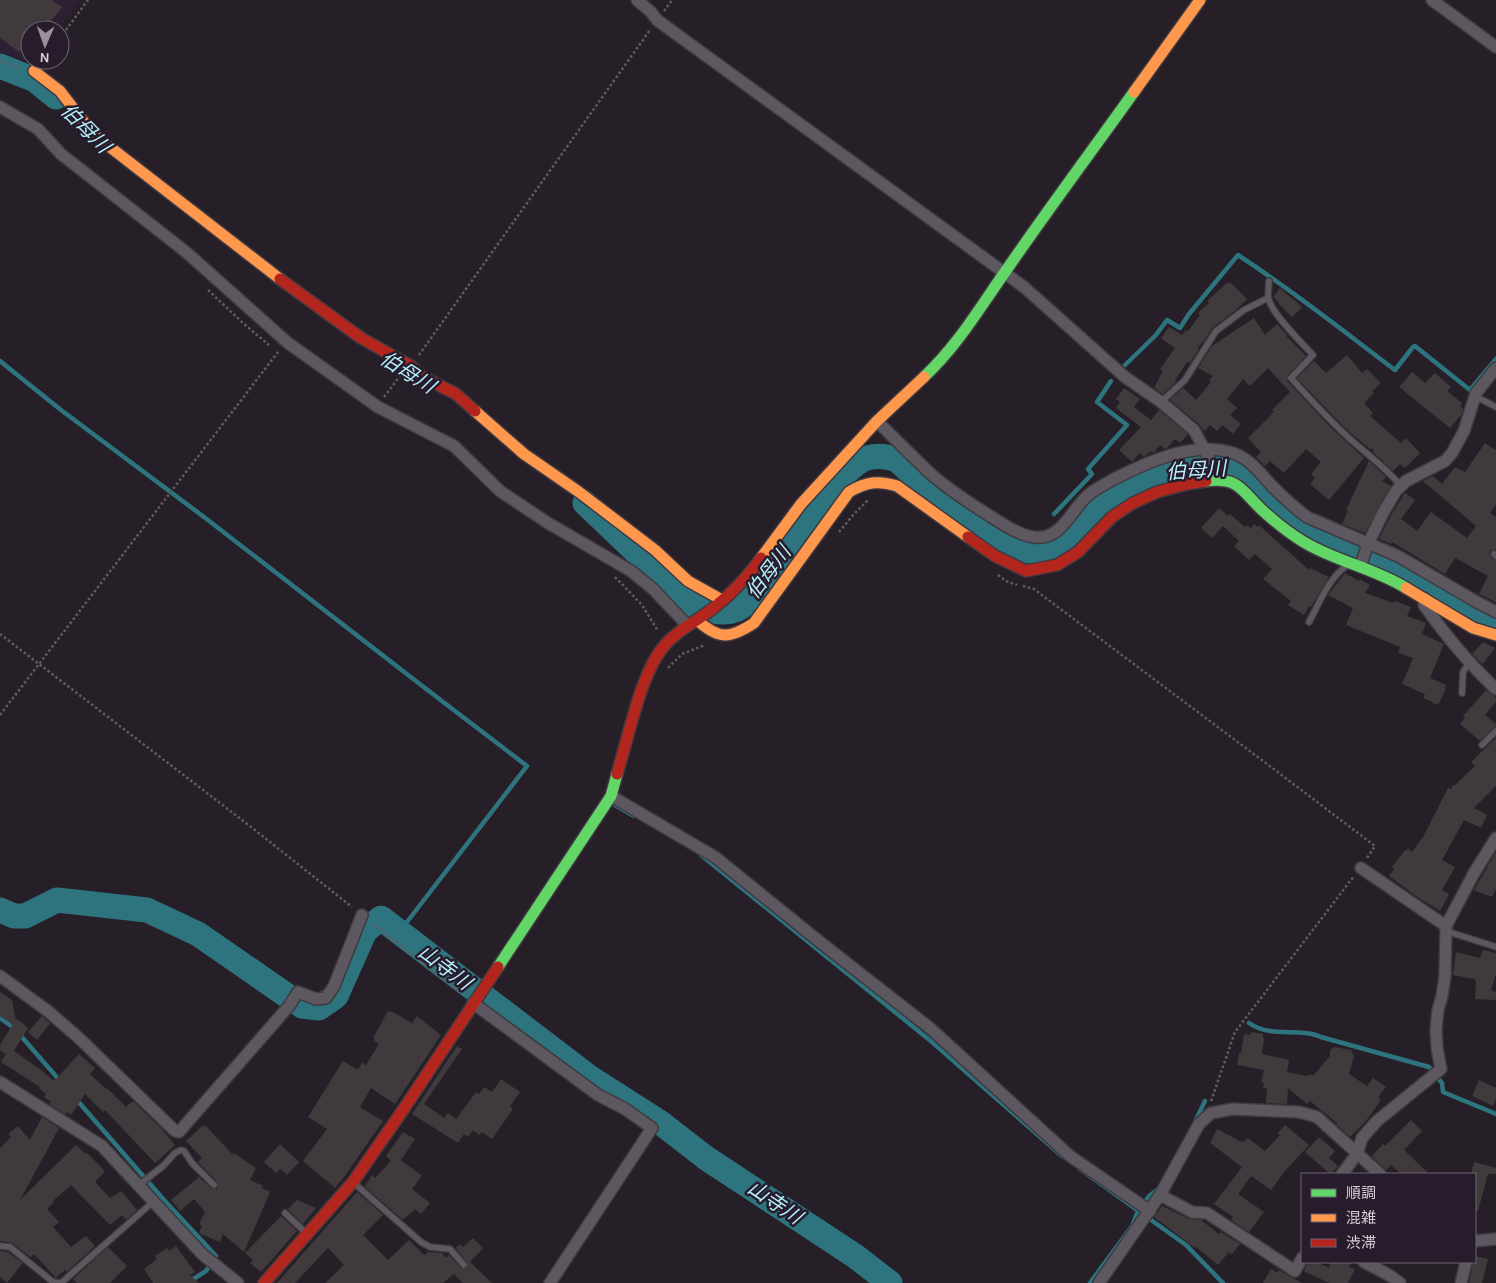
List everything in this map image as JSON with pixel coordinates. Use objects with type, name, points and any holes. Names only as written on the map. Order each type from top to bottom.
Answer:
[{"type":"street","points":[[638,0],[658,20],[1005,272],[1125,377],[1161,402],[1194,430],[1207,453],[1214,476]]},
{"type":"street","points":[[264,1283],[353,1182],[403,1110],[611,796],[641,692],[657,654],[666,642],[722,600],[747,578],[802,504],[877,421],[941,361],[962,336],[1005,272],[1200,0]]},
{"type":"street","points":[[1432,0],[1496,47]]},
{"type":"street","points":[[34,72],[49,80],[62,92],[91,131],[110,148],[318,308],[361,338],[411,366],[421,376],[456,394],[524,454],[655,550],[688,582],[722,600]]},
{"type":"street","points":[[0,107],[38,129],[62,154],[186,252],[288,343],[378,407],[454,446],[500,491],[548,523],[631,571],[692,622],[710,633],[724,636],[738,634],[754,624],[849,492],[867,483],[884,482],[897,486],[996,556],[1026,571],[1057,565],[1078,552],[1112,517],[1133,503],[1157,492],[1214,476],[1240,486],[1263,511],[1302,541],[1398,582],[1473,628],[1496,635]]},
{"type":"street","points":[[1355,565],[1396,491],[1424,470],[1445,461],[1452,453],[1464,432],[1475,396],[1496,368]]},
{"type":"street","points":[[877,421],[932,475],[968,502],[999,522],[1018,532],[1034,537],[1049,536],[1058,531],[1088,495],[1131,470],[1175,454],[1230,452],[1257,468],[1272,486],[1295,508],[1308,517],[1398,556],[1496,612]]},
{"type":"street","points":[[1424,598],[1424,605],[1445,635],[1469,663],[1496,689]]},
{"type":"street","points":[[611,796],[715,856],[820,942],[930,1028],[1070,1156],[1150,1211]]},
{"type":"street","points":[[1343,1173],[1357,1154],[1362,1138],[1377,1121],[1440,1069],[1436,1029],[1438,1010],[1446,976],[1446,928],[1474,873],[1496,838]]},
{"type":"street","points":[[1361,868],[1446,928]]},
{"type":"street","points":[[0,976],[62,1023],[175,1131],[179,1132],[289,1006],[298,992],[316,999],[326,998],[334,986],[362,915]]},
{"type":"street","points":[[473,1003],[598,1095],[625,1109],[652,1128],[550,1283]]},
{"type":"street","points":[[0,1082],[102,1146],[202,1254],[238,1283]]},
{"type":"street","points":[[1099,1283],[1150,1211],[1199,1124],[1211,1113],[1232,1109],[1299,1112],[1317,1117],[1379,1173]]},
{"type":"street","points":[[1160,1195],[1192,1212],[1207,1213],[1295,1271],[1301,1260]]},
{"type":"street","points":[[1476,1242],[1496,1238]]},
{"type":"street","points":[[1366,1263],[1400,1283]]},
{"type":"street","points":[[1461,1283],[1466,1263]]},
{"type":"lane","points":[[1269,281],[1268,298],[1271,306],[1313,355],[1291,378],[1325,415],[1351,440],[1389,471],[1401,486]]},
{"type":"lane","points":[[1161,402],[1185,380],[1216,331],[1244,310],[1268,298]]},
{"type":"lane","points":[[1475,396],[1496,407]]},
{"type":"lane","points":[[1309,622],[1334,578],[1341,570],[1355,565]]},
{"type":"lane","points":[[1462,693],[1462,672],[1469,663]]},
{"type":"lane","points":[[1482,745],[1496,731]]},
{"type":"lane","points":[[1446,928],[1496,947]]},
{"type":"lane","points":[[139,1185],[180,1150],[184,1151],[192,1163],[214,1185]]},
{"type":"lane","points":[[353,1182],[421,1242],[430,1247],[450,1249],[464,1265]]},
{"type":"lane","points":[[0,1246],[10,1248],[53,1282],[61,1283],[154,1202]]},
{"type":"lane","points":[[286,1213],[307,1235]]},
{"type":"path","points":[[70,24],[88,0]]},
{"type":"path","points":[[378,407],[403,371],[411,366],[672,0]]},
{"type":"path","points":[[0,61],[34,72]]},
{"type":"path","points":[[0,715],[278,352]]},
{"type":"path","points":[[835,537],[867,500],[877,498]]},
{"type":"path","points":[[992,571],[1006,581],[1034,589],[1374,846],[1361,868],[1235,1032],[1210,1105],[1211,1113]]},
{"type":"path","points":[[0,634],[473,1003]]},
{"type":"path","points":[[664,671],[682,654],[703,645],[709,645]]},
{"type":"shaded area","points":[[0,0],[80,0],[65,20],[20,20],[20,59],[0,54]]},
{"type":"building","points":[[0,0],[52,0],[62,7],[52,20],[20,20],[19,52],[0,38]]},
{"type":"building","points":[[1228,282],[1247,299],[1235,311],[1212,328],[1198,347],[1199,349],[1190,363],[1187,362],[1175,380],[1176,382],[1163,394],[1154,388],[1163,371],[1160,369],[1175,348],[1161,338],[1169,327],[1182,335],[1186,330],[1188,331],[1200,315],[1198,313],[1209,303],[1207,301]]},
{"type":"building","points":[[1280,288],[1302,307],[1292,317],[1273,297]]},
{"type":"building","points":[[1254,318],[1265,335],[1277,324],[1306,356],[1288,375],[1287,381],[1331,428],[1364,458],[1329,500],[1310,484],[1315,478],[1311,474],[1321,462],[1306,449],[1284,473],[1270,461],[1265,466],[1256,457],[1261,452],[1248,438],[1274,412],[1272,410],[1290,392],[1268,368],[1250,386],[1243,379],[1227,399],[1237,408],[1230,415],[1241,424],[1233,434],[1222,425],[1217,431],[1210,425],[1205,431],[1203,430],[1199,424],[1170,400],[1183,388],[1196,400],[1211,382],[1209,380],[1213,376],[1198,368],[1212,346]]},
{"type":"building","points":[[1347,355],[1362,373],[1367,369],[1381,383],[1372,391],[1374,393],[1364,403],[1373,413],[1370,416],[1401,443],[1406,438],[1420,453],[1405,468],[1400,464],[1393,471],[1373,452],[1372,448],[1371,450],[1345,428],[1297,378],[1314,361],[1326,373]]},
{"type":"building","points":[[1412,372],[1425,383],[1435,373],[1451,387],[1447,391],[1462,403],[1460,406],[1463,408],[1462,414],[1450,428],[1399,387]]},
{"type":"building","points":[[1124,388],[1140,399],[1134,407],[1151,420],[1159,410],[1188,434],[1180,443],[1175,439],[1165,449],[1160,445],[1154,453],[1151,451],[1144,457],[1140,453],[1132,462],[1119,450],[1141,427],[1116,408],[1120,402],[1116,399]]},
{"type":"building","points":[[1485,443],[1496,450],[1496,505],[1490,513],[1496,517],[1496,550],[1492,550],[1489,553],[1496,561],[1496,602],[1479,594],[1488,576],[1455,558],[1445,574],[1392,542],[1391,544],[1379,539],[1405,493],[1415,500],[1401,519],[1417,531],[1431,512],[1467,538],[1476,526],[1423,481],[1433,476],[1442,484],[1455,467],[1465,472]]},
{"type":"building","points":[[1369,461],[1386,477],[1382,481],[1391,486],[1365,533],[1342,524],[1348,511],[1346,510]]},
{"type":"building","points":[[1219,508],[1228,516],[1230,514],[1245,527],[1247,525],[1251,528],[1254,524],[1258,527],[1259,525],[1309,570],[1310,568],[1329,577],[1304,615],[1288,605],[1291,601],[1263,579],[1272,569],[1255,554],[1249,560],[1234,546],[1239,541],[1223,526],[1212,538],[1201,528]]},
{"type":"building","points":[[1345,573],[1370,585],[1365,593],[1411,607],[1407,616],[1426,623],[1422,634],[1444,644],[1430,678],[1446,685],[1438,705],[1423,698],[1425,694],[1402,684],[1413,658],[1398,653],[1400,647],[1346,625],[1353,608],[1328,595]]},
{"type":"building","points":[[1483,642],[1495,648],[1483,664],[1472,654]]},
{"type":"building","points":[[1486,690],[1496,698],[1496,702],[1485,715],[1496,726],[1480,741],[1460,724],[1465,717],[1463,716]]},
{"type":"building","points":[[1496,738],[1496,786],[1474,808],[1487,815],[1481,828],[1464,820],[1442,860],[1455,867],[1442,890],[1449,894],[1440,911],[1389,876],[1394,869],[1392,867],[1405,850],[1408,848],[1412,852],[1423,837],[1448,788],[1451,789],[1453,785],[1475,766],[1471,762]]},
{"type":"building","points":[[1496,852],[1496,889],[1492,897],[1474,890]]},
{"type":"building","points":[[1483,950],[1496,953],[1496,974],[1491,990],[1496,992],[1496,1000],[1475,999],[1476,981],[1453,975],[1456,952],[1480,958]]},
{"type":"building","points":[[0,992],[12,1000],[16,1021],[17,1019],[28,1028],[14,1051],[54,1081],[79,1054],[95,1068],[90,1074],[126,1107],[133,1101],[162,1129],[175,1145],[155,1163],[105,1110],[103,1112],[85,1094],[71,1115],[67,1112],[66,1115],[49,1104],[51,1102],[44,1097],[46,1094],[40,1087],[1,1062],[6,1054],[0,1050],[0,1045],[13,1024],[0,1016]]},
{"type":"building","points":[[388,1011],[412,1023],[417,1016],[441,1035],[395,1104],[371,1088],[360,1107],[383,1121],[335,1188],[303,1161],[327,1129],[308,1117],[343,1061],[358,1070],[362,1063],[366,1065],[379,1044],[373,1038]]},
{"type":"building","points":[[42,1016],[50,1023],[37,1040],[28,1032]]},
{"type":"building","points":[[1251,1032],[1263,1034],[1262,1054],[1289,1060],[1287,1072],[1308,1076],[1310,1074],[1313,1076],[1330,1056],[1330,1050],[1334,1047],[1351,1050],[1354,1056],[1349,1074],[1367,1086],[1373,1078],[1386,1087],[1378,1097],[1381,1100],[1366,1121],[1350,1137],[1337,1123],[1310,1101],[1307,1104],[1288,1088],[1287,1104],[1266,1103],[1267,1088],[1263,1088],[1264,1083],[1261,1082],[1264,1070],[1237,1065],[1244,1034],[1250,1035]]},
{"type":"building","points":[[457,1046],[462,1049],[424,1104],[444,1118],[448,1113],[456,1119],[476,1092],[479,1094],[484,1087],[492,1092],[501,1079],[520,1092],[510,1106],[513,1109],[492,1139],[482,1132],[479,1135],[473,1130],[468,1137],[464,1134],[458,1143],[412,1114]]},
{"type":"building","points":[[1479,1080],[1496,1088],[1496,1099],[1493,1106],[1472,1096]]},
{"type":"building","points":[[42,1117],[59,1128],[20,1200],[76,1145],[105,1171],[95,1182],[110,1198],[121,1191],[137,1210],[126,1220],[122,1215],[110,1225],[71,1185],[47,1209],[59,1222],[53,1227],[71,1247],[86,1236],[95,1246],[67,1272],[65,1270],[56,1278],[34,1254],[31,1257],[12,1243],[0,1241],[0,1148],[11,1137],[8,1134],[18,1126],[30,1140]]},
{"type":"building","points":[[1411,1120],[1422,1131],[1404,1150],[1428,1173],[1400,1173],[1391,1165],[1386,1170],[1372,1156],[1383,1144],[1385,1146]]},
{"type":"building","points":[[203,1125],[233,1155],[234,1153],[256,1168],[250,1180],[263,1186],[262,1188],[270,1192],[244,1252],[223,1234],[220,1242],[199,1233],[202,1226],[199,1224],[205,1212],[194,1199],[180,1211],[171,1200],[199,1177],[212,1189],[218,1187],[217,1182],[198,1162],[202,1158],[186,1141]]},
{"type":"building","points":[[1285,1125],[1309,1145],[1285,1171],[1271,1190],[1251,1176],[1238,1194],[1264,1212],[1249,1232],[1231,1220],[1233,1217],[1214,1204],[1242,1167],[1210,1143],[1217,1129],[1242,1142],[1248,1138],[1265,1151],[1280,1135],[1277,1134]]},
{"type":"building","points":[[403,1132],[415,1139],[401,1160],[422,1176],[412,1189],[430,1203],[421,1214],[415,1209],[403,1220],[363,1185],[365,1186],[372,1175],[375,1178],[391,1161],[386,1156]]},
{"type":"building","points":[[1320,1138],[1335,1151],[1329,1158],[1338,1166],[1333,1173],[1329,1173],[1305,1152]]},
{"type":"building","points":[[280,1144],[299,1162],[287,1175],[280,1169],[276,1173],[264,1162]]},
{"type":"building","points":[[1474,1162],[1496,1168],[1496,1174],[1488,1174],[1478,1211],[1476,1211],[1476,1173],[1471,1173]]},
{"type":"building","points":[[357,1192],[383,1215],[363,1235],[388,1260],[409,1240],[424,1255],[428,1252],[442,1253],[446,1258],[449,1255],[461,1268],[465,1269],[468,1267],[468,1264],[456,1248],[460,1244],[463,1247],[473,1238],[483,1248],[470,1262],[492,1283],[463,1283],[454,1274],[443,1283],[325,1283],[344,1265],[328,1248],[295,1283],[277,1283]]},
{"type":"building","points":[[297,1200],[316,1208],[303,1224],[288,1209]]},
{"type":"building","points":[[1162,1206],[1189,1219],[1201,1220],[1219,1234],[1221,1232],[1240,1244],[1232,1254],[1229,1252],[1218,1265],[1154,1217]]},
{"type":"building","points":[[281,1216],[297,1231],[261,1272],[250,1263],[253,1260],[245,1253]]},
{"type":"building","points":[[176,1246],[195,1272],[190,1275],[199,1283],[153,1283],[144,1269],[157,1259],[155,1256],[167,1248],[169,1251]]},
{"type":"building","points":[[108,1247],[127,1266],[110,1283],[77,1283],[73,1279]]},
{"type":"building","points":[[0,1251],[8,1252],[23,1263],[7,1283],[0,1277]]},
{"type":"building","points":[[1476,1256],[1488,1259],[1482,1283],[1469,1283],[1473,1263],[1476,1263]]},
{"type":"building","points":[[1308,1263],[1319,1263],[1329,1268],[1331,1263],[1351,1263],[1349,1267],[1355,1269],[1348,1283],[1329,1283],[1304,1271]]},
{"type":"building","points":[[1271,1269],[1278,1273],[1279,1270],[1302,1283],[1263,1283]]},
{"type":"waterway","name":"伯母川","points":[[0,66],[35,80],[56,97]]},
{"type":"waterway","points":[[1125,365],[1156,335],[1167,320],[1180,328],[1189,314],[1238,255],[1298,296],[1395,370],[1415,346],[1470,390],[1496,359]]},
{"type":"waterway","points":[[0,361],[61,410],[204,517],[527,766],[407,922]]},
{"type":"waterway","points":[[1054,514],[1092,474],[1088,469],[1127,425],[1097,402],[1111,381]]},
{"type":"waterway","name":"伯母川","points":[[585,503],[694,607],[727,612],[739,608],[751,598],[817,504],[844,475],[856,464],[867,458],[882,456],[897,460],[948,506],[986,531],[1023,550],[1042,553],[1055,551],[1067,545],[1113,496],[1129,485],[1156,473],[1218,464],[1237,467],[1247,473],[1279,509],[1301,528],[1334,544],[1385,563],[1496,624]]},
{"type":"waterway","points":[[615,805],[634,816]]},
{"type":"waterway","points":[[701,855],[932,1042],[1062,1156]]},
{"type":"waterway","name":"山寺川","points":[[0,910],[14,916],[25,916],[57,900],[147,910],[198,934],[302,1006],[319,1008],[336,996],[365,931],[381,918],[589,1077],[661,1123],[706,1158],[855,1256],[890,1283]]},
{"type":"waterway","points":[[0,1018],[14,1028],[61,1082]]},
{"type":"waterway","points":[[1249,1023],[1269,1031],[1307,1033],[1429,1067],[1442,1083],[1443,1092],[1496,1114]]},
{"type":"waterway","points":[[76,1099],[164,1200],[216,1256],[206,1271],[187,1283]]},
{"type":"waterway","points":[[1194,1124],[1205,1101]]},
{"type":"waterway","points":[[1080,1169],[1186,1245],[1223,1283]]},
{"type":"waterway","points":[[1090,1283],[1132,1226],[1138,1211],[1149,1196],[1157,1190]]},
{"type":"traffic: fast","points":[[924,377],[968,326],[1134,92]]},
{"type":"traffic: fast","points":[[1206,481],[1217,480],[1233,483],[1244,491],[1271,518],[1302,541],[1327,554],[1381,575],[1406,588]]},
{"type":"traffic: fast","points":[[498,967],[611,796],[617,774]]},
{"type":"traffic: slow","points":[[1134,92],[1200,0]]},
{"type":"traffic: slow","points":[[34,71],[60,91],[97,137],[280,279]]},
{"type":"traffic: slow","points":[[761,558],[801,504],[877,421],[924,377]]},
{"type":"traffic: slow","points":[[475,411],[524,454],[579,492],[655,550],[688,581],[722,600]]},
{"type":"traffic: slow","points":[[697,620],[712,631],[725,635],[738,632],[754,623],[849,492],[867,484],[884,483],[897,486],[968,537]]},
{"type":"traffic: slow","points":[[1406,588],[1473,628],[1496,635]]},
{"type":"traffic: jam","points":[[280,279],[361,338],[411,366],[421,376],[456,394],[475,411]]},
{"type":"traffic: jam","points":[[968,537],[995,556],[1026,571],[1057,565],[1078,552],[1112,517],[1133,503],[1157,492],[1206,481]]},
{"type":"traffic: jam","points":[[617,774],[642,688],[656,657],[672,637],[707,613],[732,592],[761,558]]},
{"type":"traffic: jam","points":[[264,1283],[353,1182],[498,967]]}]
